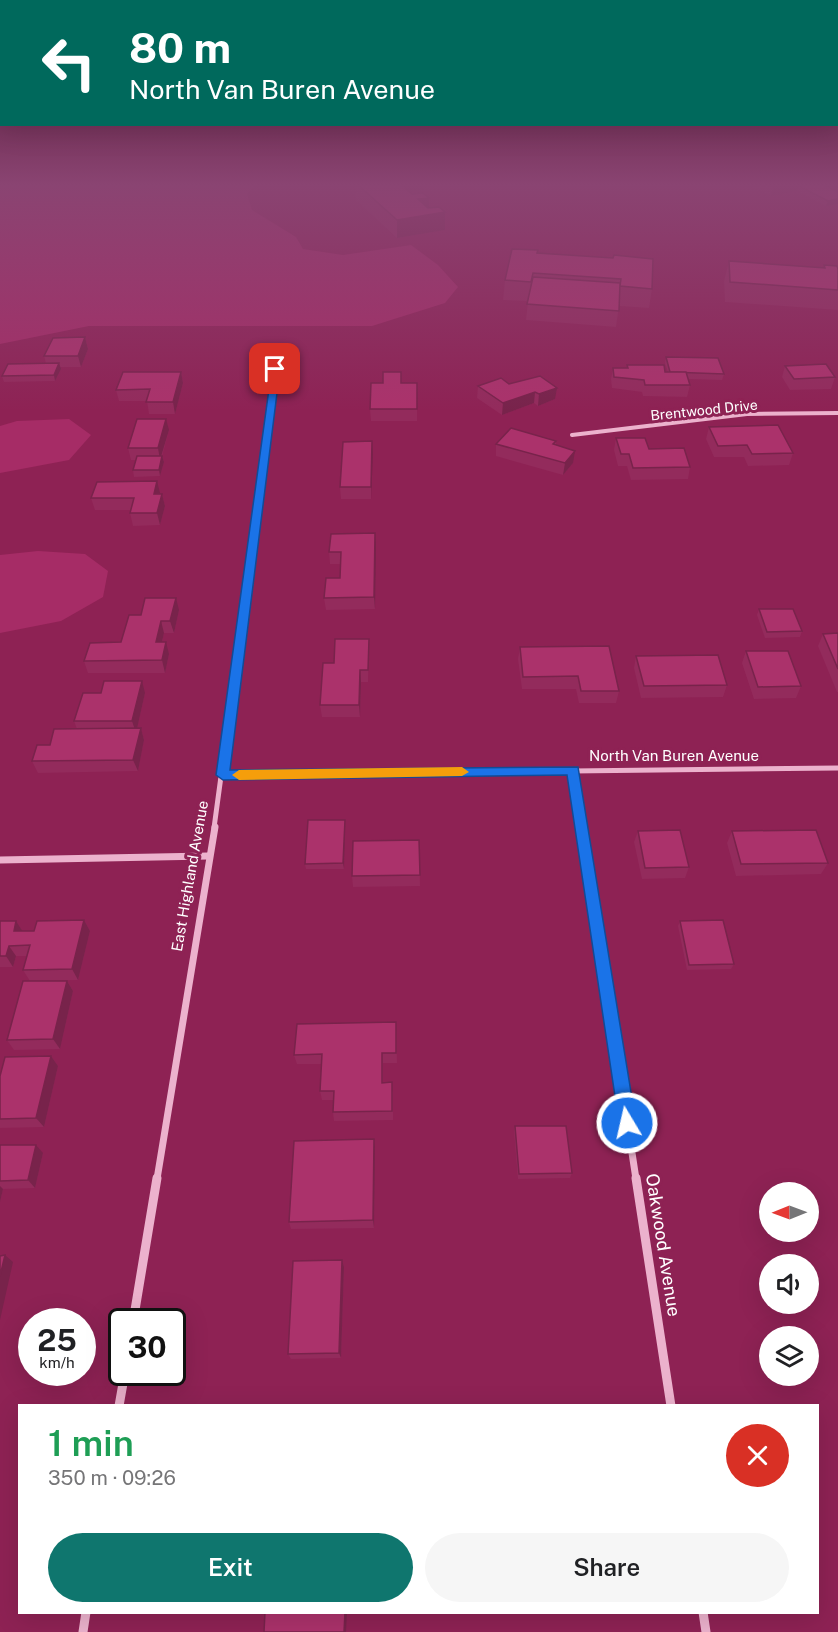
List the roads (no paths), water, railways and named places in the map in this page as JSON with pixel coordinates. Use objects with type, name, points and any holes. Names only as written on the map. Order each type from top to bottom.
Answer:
[{"type":"street","name":"East Highland Avenue","points":[[135,1308],[223,775],[276,363]]},
{"type":"street","name":"Brentwood Drive","points":[[572,435],[747,414],[838,413]]},
{"type":"street","name":"North Van Buren Avenue","points":[[223,775],[838,768]]},
{"type":"street","name":"Oakwood Avenue","points":[[573,770],[671,1404]]},
{"type":"street","points":[[0,860],[208,856]]},
{"type":"street","points":[[119,1404],[122,1386]]},
{"type":"street","points":[[83,1632],[86,1614]]},
{"type":"street","points":[[703,1614],[706,1632]]}]
